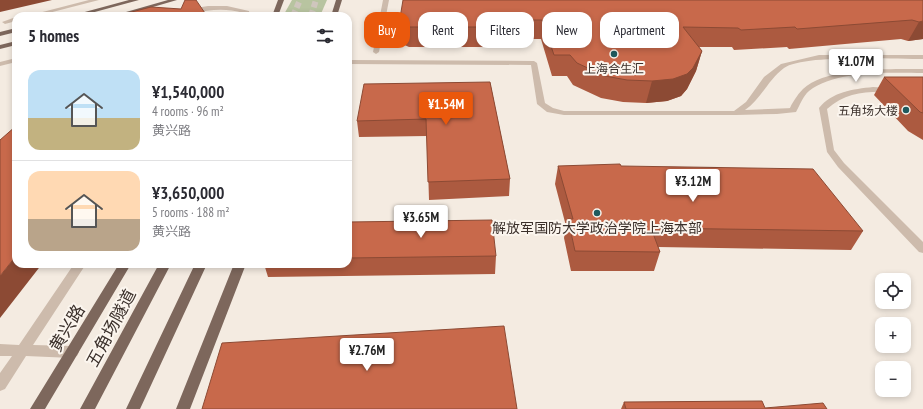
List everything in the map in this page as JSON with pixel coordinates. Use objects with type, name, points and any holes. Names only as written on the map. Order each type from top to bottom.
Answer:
[{"type":"main road","points":[[89,12],[136,0]]},
{"type":"main road","points":[[130,12],[174,0]]},
{"type":"main road","points":[[276,12],[281,0]]},
{"type":"main road","points":[[335,12],[339,0]]},
{"type":"main road","points":[[0,34],[12,31]]},
{"type":"main road","points":[[0,47],[12,44]]},
{"type":"main road","name":"黄兴路","points":[[37,409],[123,268]]},
{"type":"main road","name":"五角场隧道","points":[[87,409],[163,268]]},
{"type":"main road","points":[[133,409],[199,268]]},
{"type":"main road","points":[[183,409],[238,268]]},
{"type":"street","points":[[46,12],[96,0]]},
{"type":"street","points":[[376,52],[386,0]]},
{"type":"street","points":[[185,12],[216,7],[235,8],[247,12]]},
{"type":"street","points":[[5,22],[12,20]]},
{"type":"street","points":[[736,113],[749,104],[767,79],[783,65],[819,57],[923,57]]},
{"type":"street","points":[[0,64],[12,61]]},
{"type":"street","points":[[352,62],[534,63],[541,104],[550,110],[564,113],[777,112],[792,110],[807,89],[822,81],[854,74],[923,72]]},
{"type":"street","points":[[900,90],[852,91],[827,104],[823,108],[826,134],[830,150],[841,165],[923,248]]},
{"type":"street","points":[[0,385],[77,268]]},
{"type":"street","points":[[0,350],[72,352]]},
{"type":"green space","points":[[292,0],[327,0],[322,12],[285,12]]},
{"type":"building","points":[[185,0],[196,0],[204,12],[132,12],[151,7],[181,9]]},
{"type":"building","points":[[403,0],[923,0],[923,21],[919,22],[912,20],[797,29],[795,27],[741,30],[738,28],[683,27],[702,51],[693,68],[687,74],[673,79],[652,81],[627,80],[605,76],[577,63],[570,55],[554,55],[552,48],[592,48],[592,12],[542,12],[542,20],[534,20],[534,12],[476,12],[476,27],[468,27],[468,12],[418,12],[418,27],[410,27],[410,12],[401,12]]},
{"type":"building","points":[[884,77],[923,77],[923,113],[920,112]]},
{"type":"building","points":[[490,82],[510,179],[428,182],[426,119],[357,121],[364,84]]},
{"type":"building","points":[[12,130],[12,261],[0,276],[0,140]]},
{"type":"building","points":[[620,164],[621,166],[813,169],[863,231],[651,228],[660,252],[575,251],[568,219],[573,219],[558,166]]},
{"type":"building","points":[[492,220],[496,256],[352,258],[352,222]]},
{"type":"building","points":[[504,326],[517,409],[202,409],[222,343]]},
{"type":"building","points":[[762,401],[765,408],[823,403],[827,409],[626,409],[624,402]]},
{"type":"tunnel","points":[[295,12],[300,0]]},
{"type":"tunnel","points":[[312,12],[316,0]]},
{"type":"place","name":"上海合生汇","points":[[614,54]]},
{"type":"place","name":"五角场大楼","points":[[906,110]]},
{"type":"place","name":"解放军国防大学政治学院上海本部","points":[[597,213]]}]
